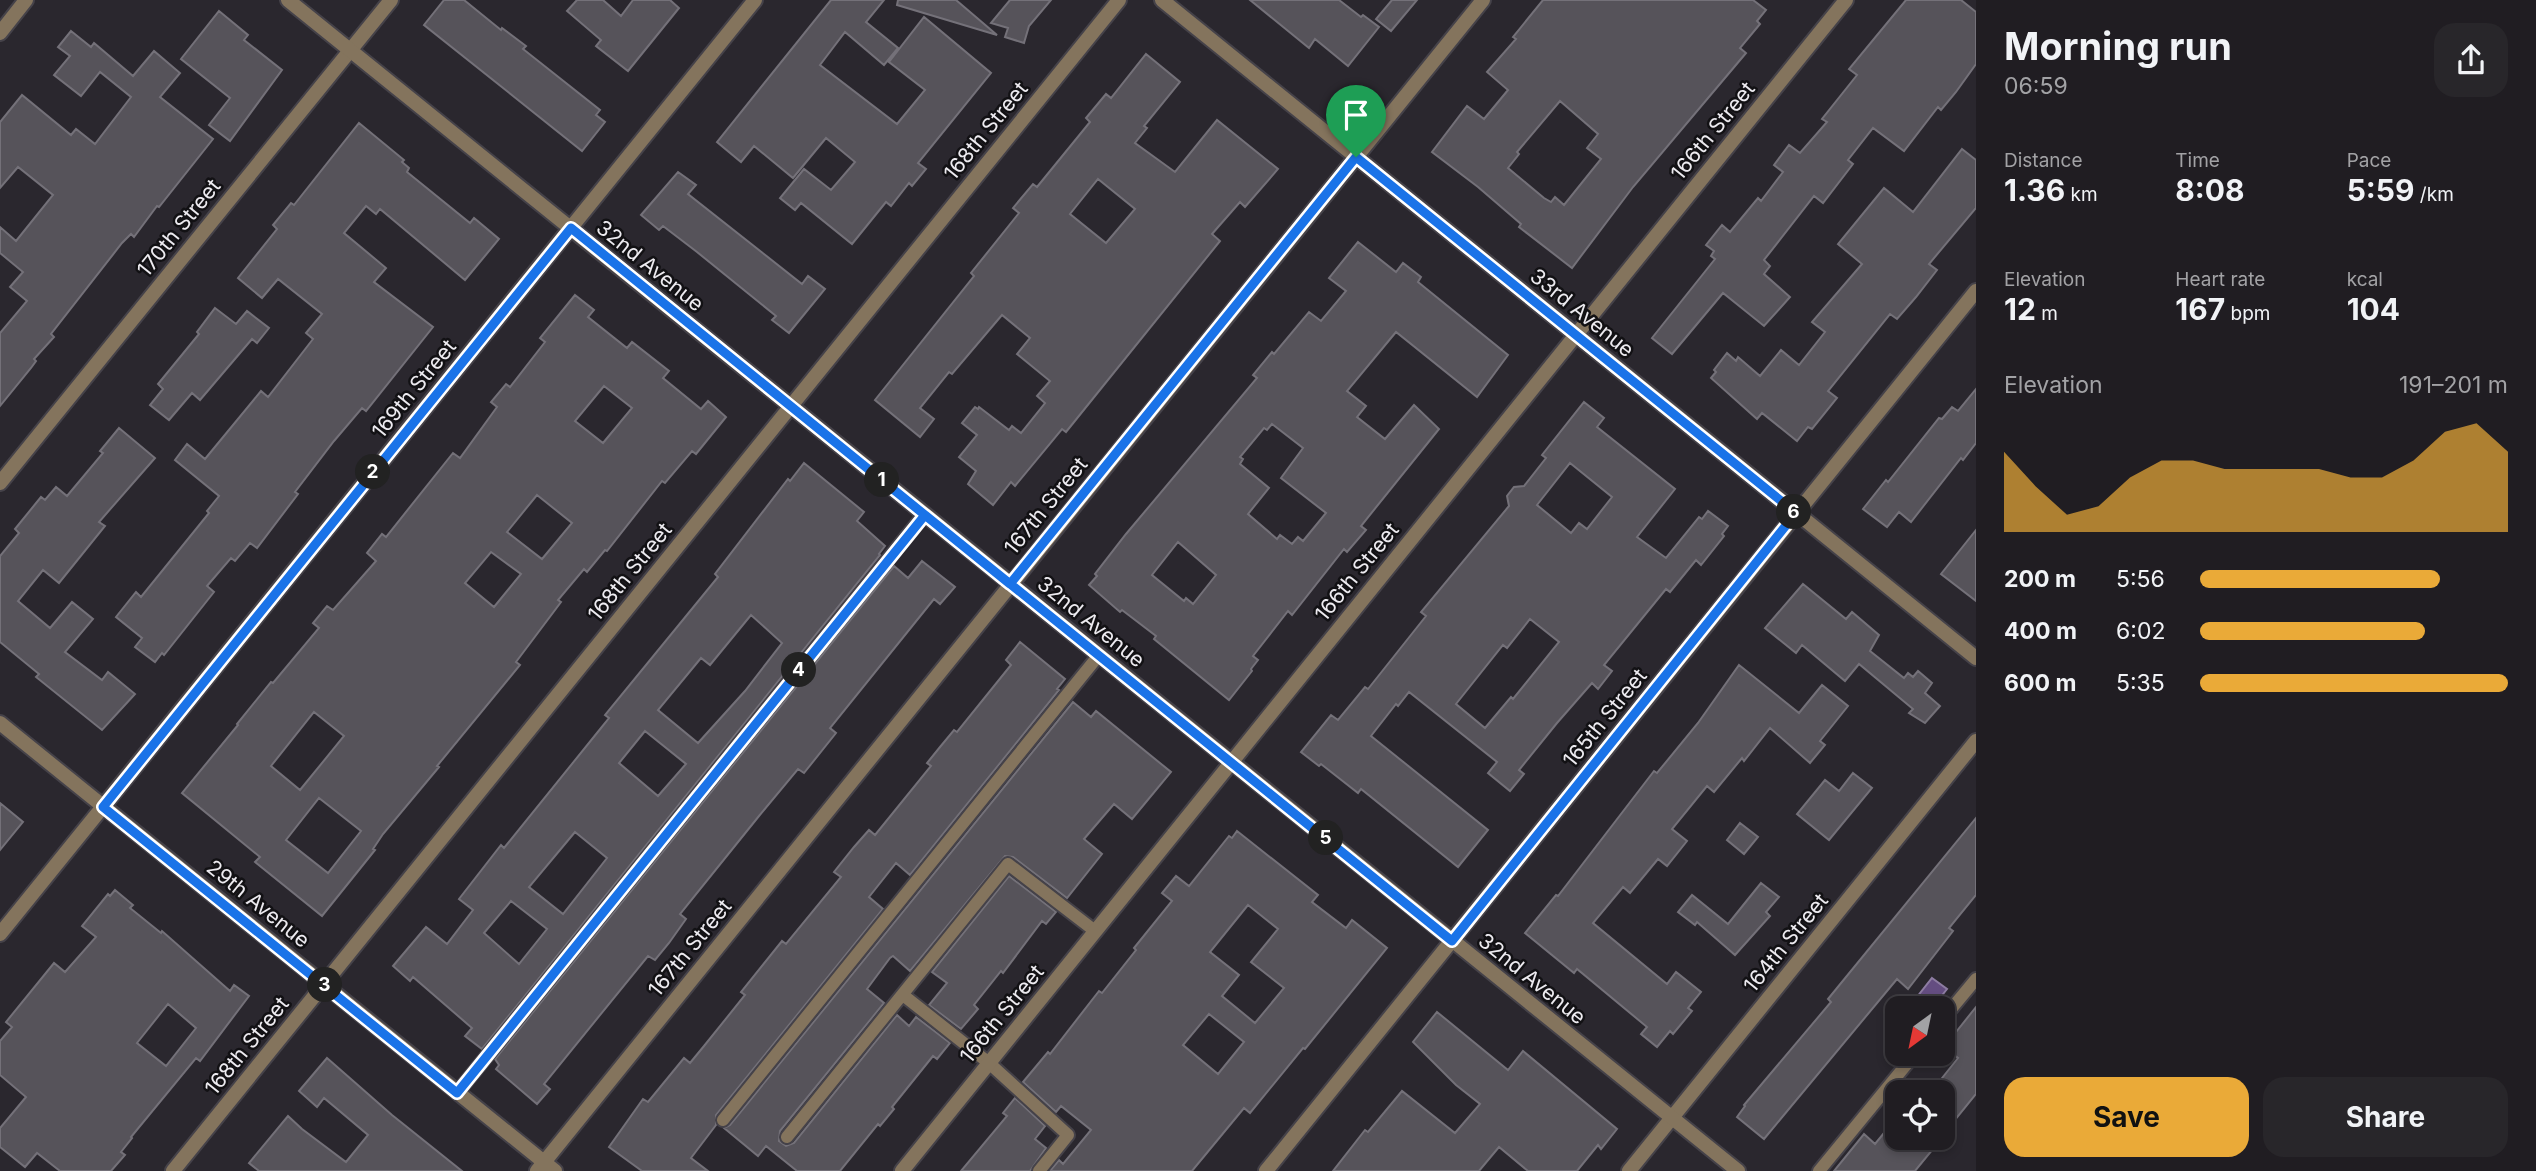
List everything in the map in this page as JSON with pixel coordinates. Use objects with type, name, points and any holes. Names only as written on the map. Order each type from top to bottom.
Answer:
[{"type":"street","points":[[0,33],[26,0]]},
{"type":"street","name":"32nd Avenue","points":[[288,0],[1738,1171]]},
{"type":"street","name":"170th Street","points":[[0,483],[391,0]]},
{"type":"street","name":"169th Street","points":[[0,934],[755,0]]},
{"type":"street","name":"168th Street","points":[[173,1171],[1119,0]]},
{"type":"street","name":"33rd Avenue","points":[[1162,0],[1976,658]]},
{"type":"street","name":"167th Street","points":[[545,1168],[1010,584],[1483,0]]},
{"type":"street","name":"166th Street","points":[[902,1171],[1846,0]]},
{"type":"street","name":"165th Street","points":[[1266,1171],[1976,291]]},
{"type":"street","name":"29th Avenue","points":[[0,723],[324,984],[545,1168]]},
{"type":"street","name":"164th Street","points":[[1629,1171],[1976,741]]},
{"type":"lane","points":[[457,1093],[925,515]]},
{"type":"lane","points":[[723,1120],[1099,655]]},
{"type":"lane","points":[[787,1137],[1009,864],[1095,930]]},
{"type":"lane","points":[[1955,1004],[1976,979]]},
{"type":"lane","points":[[903,995],[989,1063],[1068,1135],[1039,1171]]},
{"type":"lane","points":[[1819,1171],[1905,1066]]},
{"type":"shaded area","points":[[1932,978],[1947,989],[1941,996],[1918,996]]},
{"type":"building","points":[[444,0],[464,0],[526,46],[523,49],[600,110],[596,115],[605,122],[582,151],[424,25]]},
{"type":"building","points":[[577,0],[603,0],[621,16],[633,0],[670,0],[679,8],[628,71],[596,46],[601,40],[567,11]]},
{"type":"building","points":[[831,0],[884,0],[866,22],[898,48],[884,65],[845,32],[820,65],[897,124],[925,90],[889,62],[924,17],[991,73],[918,163],[926,169],[912,186],[909,183],[891,206],[886,202],[852,244],[801,203],[795,210],[780,198],[804,169],[831,190],[855,162],[826,138],[793,178],[754,146],[741,162],[717,142]]},
{"type":"building","points":[[898,0],[956,0],[997,35],[897,5]]},
{"type":"building","points":[[1010,0],[1051,0],[1029,26],[1024,43],[1005,37],[1008,28],[991,23]]},
{"type":"building","points":[[1250,0],[1339,0],[1379,27],[1348,66],[1315,39],[1309,48]]},
{"type":"building","points":[[1392,0],[1417,0],[1391,31],[1376,19]]},
{"type":"building","points":[[1543,0],[1753,0],[1766,10],[1757,21],[1760,24],[1740,48],[1746,53],[1633,187],[1572,268],[1519,227],[1521,224],[1478,187],[1432,152],[1467,106],[1484,119],[1508,90],[1487,72],[1516,39],[1513,37]],"holes":[[[1560,101],[1598,134],[1587,148],[1601,159],[1564,205],[1555,197],[1551,202],[1544,198],[1508,168],[1519,154],[1517,152]]]},
{"type":"building","points":[[1906,0],[1961,0],[1976,12],[1976,64],[1956,92],[1941,110],[1938,107],[1904,151],[1873,128],[1848,160],[1853,164],[1823,203],[1814,196],[1764,260],[1770,266],[1764,274],[1790,297],[1764,326],[1723,293],[1672,354],[1652,338],[1715,259],[1711,256],[1714,251],[1706,245],[1722,225],[1730,232],[1758,198],[1761,201],[1783,172],[1774,165],[1789,145],[1800,153],[1827,122],[1822,119],[1857,75],[1849,69]]},
{"type":"building","points":[[219,11],[248,35],[244,40],[282,70],[230,141],[209,125],[230,98],[181,59]]},
{"type":"building","points":[[71,31],[91,47],[94,43],[133,76],[154,51],[180,73],[160,97],[213,139],[134,237],[131,234],[122,243],[51,334],[54,337],[34,359],[36,361],[31,368],[0,406],[0,333],[27,301],[10,287],[23,272],[0,253],[0,227],[16,241],[53,195],[18,167],[0,188],[0,122],[22,95],[71,135],[76,129],[95,144],[131,97],[100,72],[81,96],[54,75],[70,56],[58,47]]},
{"type":"building","points":[[1146,54],[1180,82],[1144,126],[1147,128],[1135,143],[1175,172],[1217,120],[1278,169],[1245,207],[1240,202],[1212,234],[1220,241],[1066,432],[1062,429],[1015,486],[1011,482],[993,505],[968,484],[976,471],[959,457],[977,435],[962,423],[975,407],[979,407],[1009,430],[1012,426],[1021,433],[1045,403],[1037,396],[1050,381],[1017,354],[1030,338],[1002,315],[920,408],[934,419],[920,437],[875,400],[974,276],[971,273],[1019,213],[1013,208],[1033,184],[1037,187],[1090,122],[1086,118],[1106,94],[1111,98]],"holes":[[[1098,179],[1135,209],[1106,243],[1070,214]]]},
{"type":"building","points":[[359,123],[404,160],[402,162],[409,168],[407,172],[470,223],[474,218],[499,239],[465,280],[380,209],[376,214],[366,206],[344,233],[386,268],[374,282],[433,327],[366,411],[362,408],[334,441],[257,548],[250,543],[235,561],[231,558],[207,586],[214,592],[164,655],[162,653],[155,662],[135,647],[142,638],[116,617],[136,592],[141,597],[209,513],[207,511],[219,496],[175,460],[187,444],[205,459],[261,391],[268,397],[313,339],[306,333],[322,314],[278,279],[262,298],[238,278],[277,229],[273,225],[291,203],[294,205]]},
{"type":"building","points":[[1962,149],[1976,160],[1976,208],[1929,264],[1937,270],[1916,297],[1897,319],[1890,314],[1828,391],[1837,398],[1812,429],[1808,427],[1797,441],[1762,413],[1757,419],[1711,378],[1727,353],[1736,361],[1738,357],[1760,376],[1781,350],[1799,365],[1825,332],[1812,322],[1862,264],[1838,244],[1884,188],[1913,212]]},
{"type":"building","points":[[678,172],[696,185],[688,194],[802,284],[808,276],[825,289],[789,333],[772,320],[776,316],[697,252],[663,226],[659,230],[641,215]]},
{"type":"building","points":[[1358,242],[1396,272],[1403,263],[1421,277],[1418,282],[1508,355],[1477,397],[1396,332],[1347,391],[1366,406],[1357,417],[1385,439],[1414,405],[1439,429],[1361,526],[1366,530],[1347,552],[1344,549],[1292,615],[1288,611],[1253,656],[1258,660],[1252,671],[1229,700],[1154,639],[1156,636],[1122,610],[1120,612],[1089,585],[1126,534],[1257,378],[1253,375],[1272,352],[1274,354],[1309,312],[1321,321],[1346,291],[1329,278]],"holes":[[[1272,424],[1303,448],[1281,478],[1326,513],[1303,541],[1298,537],[1292,544],[1280,535],[1277,539],[1248,514],[1269,488],[1240,464],[1243,459],[1240,457],[1264,428],[1267,430]],[[1178,542],[1216,575],[1193,604],[1186,598],[1184,601],[1152,575]]]},
{"type":"building","points":[[575,295],[594,310],[588,317],[627,348],[632,342],[669,371],[663,378],[701,409],[708,401],[726,417],[696,454],[692,451],[665,483],[662,481],[607,551],[605,550],[587,572],[584,569],[558,600],[561,602],[516,662],[520,665],[383,834],[373,849],[375,850],[322,916],[255,862],[260,857],[182,793],[271,682],[273,683],[319,628],[313,623],[327,606],[333,610],[376,561],[367,553],[382,534],[386,537],[453,453],[460,458],[497,407],[491,402],[506,384],[510,387],[545,342],[540,338]],"holes":[[[604,386],[632,408],[603,443],[575,421]],[[537,495],[572,523],[542,559],[507,532]],[[491,552],[521,574],[494,607],[465,583]],[[314,712],[344,736],[300,790],[271,766]],[[319,798],[361,831],[328,873],[286,840]]]},
{"type":"building","points":[[215,308],[236,324],[247,311],[269,328],[257,343],[252,339],[200,400],[192,393],[169,420],[150,405],[163,389],[158,384],[199,334],[197,332]]},
{"type":"building","points":[[1976,389],[1976,443],[1911,522],[1899,512],[1887,527],[1863,509],[1939,418],[1942,419],[1952,407],[1958,411]]},
{"type":"building","points":[[1584,402],[1604,418],[1597,427],[1675,489],[1637,537],[1666,558],[1699,517],[1702,519],[1708,511],[1728,526],[1722,534],[1724,536],[1701,565],[1696,560],[1670,592],[1666,589],[1604,665],[1612,671],[1598,689],[1592,683],[1557,723],[1519,770],[1524,774],[1510,791],[1488,773],[1497,762],[1409,692],[1398,706],[1396,704],[1371,736],[1488,830],[1458,867],[1361,789],[1358,793],[1301,752],[1331,715],[1338,720],[1365,687],[1368,689],[1426,616],[1421,612],[1509,506],[1507,496],[1514,487],[1524,486],[1546,458],[1542,455]],"holes":[[[1570,463],[1612,497],[1587,529],[1579,523],[1571,533],[1537,505]],[[1530,619],[1559,642],[1513,699],[1511,697],[1485,728],[1456,704],[1503,645],[1507,648]]]},
{"type":"building","points":[[119,428],[155,458],[99,522],[105,526],[59,583],[43,570],[18,601],[50,628],[72,602],[93,619],[65,652],[102,680],[108,672],[135,694],[102,730],[36,677],[39,674],[0,642],[0,556],[19,533],[15,529],[41,497],[45,500],[56,487],[67,496],[103,453],[100,451]]},
{"type":"building","points":[[804,463],[864,512],[857,521],[885,546],[482,1049],[465,1036],[472,1028],[413,977],[410,981],[393,966],[426,927],[447,944],[473,910],[459,899],[501,845],[504,848],[609,718],[605,715],[718,577],[715,574],[788,479],[790,481]],"holes":[[[751,615],[782,643],[745,691],[698,743],[658,710],[701,658],[710,665]],[[645,731],[686,764],[658,796],[619,763]],[[575,832],[607,858],[563,914],[529,887]],[[511,901],[547,929],[519,964],[484,933]]]},
{"type":"building","points":[[1976,530],[1976,601],[1941,574]]},
{"type":"building","points":[[922,561],[955,587],[940,604],[934,599],[830,728],[836,733],[804,773],[798,769],[680,914],[686,919],[669,943],[655,960],[648,956],[544,1084],[550,1089],[537,1104],[496,1069],[499,1065],[495,1059],[894,566],[908,578]]},
{"type":"building","points":[[1803,584],[1846,619],[1852,612],[1879,635],[1870,651],[1904,678],[1908,673],[1913,677],[1918,671],[1932,683],[1925,693],[1940,706],[1925,723],[1909,713],[1913,709],[1859,664],[1845,681],[1802,645],[1796,653],[1765,628]]},
{"type":"building","points":[[1020,642],[1065,679],[1057,689],[1059,690],[910,875],[896,863],[869,897],[883,909],[716,1115],[716,1125],[691,1158],[708,1171],[642,1171],[609,1147],[643,1099],[648,1102],[684,1058],[690,1063],[704,1046],[745,995],[741,992],[782,941],[786,944],[841,877],[834,872],[854,847],[869,830],[875,835],[931,766],[927,763],[954,730],[957,732],[1011,665],[1006,660]]},
{"type":"building","points":[[1739,665],[1799,713],[1822,685],[1848,706],[1820,741],[1825,745],[1810,763],[1770,728],[1744,761],[1742,758],[1714,792],[1707,786],[1672,829],[1687,841],[1667,866],[1658,859],[1630,893],[1623,887],[1593,923],[1667,984],[1676,972],[1701,992],[1688,1008],[1692,1011],[1673,1034],[1670,1031],[1657,1047],[1641,1034],[1647,1027],[1577,969],[1574,973],[1525,933],[1556,895],[1558,896],[1654,771],[1657,773],[1698,723]]},
{"type":"building","points":[[1073,702],[1091,717],[1096,711],[1171,772],[1132,819],[1114,804],[1084,839],[1102,854],[1067,898],[1013,857],[1005,856],[910,971],[893,956],[890,958],[867,989],[884,1003],[780,1131],[779,1141],[786,1146],[794,1143],[897,1015],[909,1026],[916,1017],[950,1043],[937,1059],[933,1056],[892,1107],[894,1109],[880,1126],[878,1124],[840,1171],[797,1171],[766,1146],[758,1156],[724,1128],[730,1125]]},
{"type":"building","points":[[1853,773],[1872,788],[1829,840],[1797,814],[1825,780],[1839,791]]},
{"type":"building","points":[[0,803],[23,822],[0,850]]},
{"type":"building","points":[[1976,818],[1976,895],[1949,928],[1953,931],[1908,989],[1897,979],[1764,1139],[1737,1117],[1744,1105],[1831,1002],[1828,999]]},
{"type":"building","points":[[1740,823],[1758,837],[1744,854],[1727,840]]},
{"type":"building","points":[[1237,831],[1318,895],[1312,902],[1346,928],[1352,920],[1387,948],[1250,1113],[1244,1108],[1192,1171],[1050,1171],[1059,1160],[1063,1164],[1091,1130],[1061,1106],[1056,1112],[1023,1082],[1048,1052],[1050,1054],[1099,991],[1102,993],[1136,950],[1134,948],[1172,901],[1162,893],[1176,876],[1189,886],[1229,836],[1232,838]],"holes":[[[1248,905],[1278,929],[1251,962],[1284,988],[1255,1023],[1222,996],[1239,975],[1210,952]],[[1209,1014],[1244,1042],[1218,1074],[1183,1045]]]},
{"type":"building","points":[[1009,876],[1056,912],[1046,924],[1042,921],[1003,973],[1001,971],[974,1005],[978,1009],[961,1029],[929,1005],[947,983],[932,972]]},
{"type":"building","points":[[1761,883],[1779,897],[1766,912],[1770,916],[1735,955],[1697,922],[1695,925],[1678,912],[1692,895],[1728,924]]},
{"type":"building","points":[[115,890],[133,905],[130,908],[161,933],[162,931],[230,991],[234,985],[249,996],[200,1061],[196,1058],[131,1137],[121,1152],[125,1155],[111,1171],[60,1171],[37,1153],[25,1167],[0,1147],[0,1128],[26,1097],[0,1075],[0,1041],[12,1027],[6,1022],[54,963],[65,972],[96,937],[82,926],[108,894],[110,896]],"holes":[[[168,1004],[196,1028],[166,1066],[137,1043]]]},
{"type":"building","points":[[1976,1007],[1976,1094],[1955,1120],[1955,1080],[1941,1080],[1952,1066],[1955,1066],[1958,1058],[1955,1056],[1956,1032]]},
{"type":"building","points":[[1437,1012],[1508,1070],[1523,1051],[1617,1129],[1601,1149],[1598,1145],[1577,1171],[1528,1171],[1499,1147],[1479,1171],[1333,1171],[1365,1130],[1368,1132],[1402,1091],[1455,1133],[1480,1104],[1456,1085],[1413,1042]]},
{"type":"building","points":[[327,1058],[462,1171],[259,1171],[249,1163],[288,1116],[346,1162],[368,1135],[324,1098],[317,1107],[299,1091]]},
{"type":"building","points":[[1015,1098],[1045,1126],[1035,1139],[1046,1148],[1030,1171],[961,1171],[1007,1116],[1003,1113]]},
{"type":"building","points":[[1885,1132],[1885,1150],[1932,1150],[1915,1171],[1834,1171],[1864,1134],[1875,1144]]},
{"type":"route","points":[[1356,157],[1025,565],[1010,584],[810,422],[571,228],[103,807],[457,1093],[925,515],[1099,655],[1231,761],[1452,941],[1796,513],[1356,157]]}]
